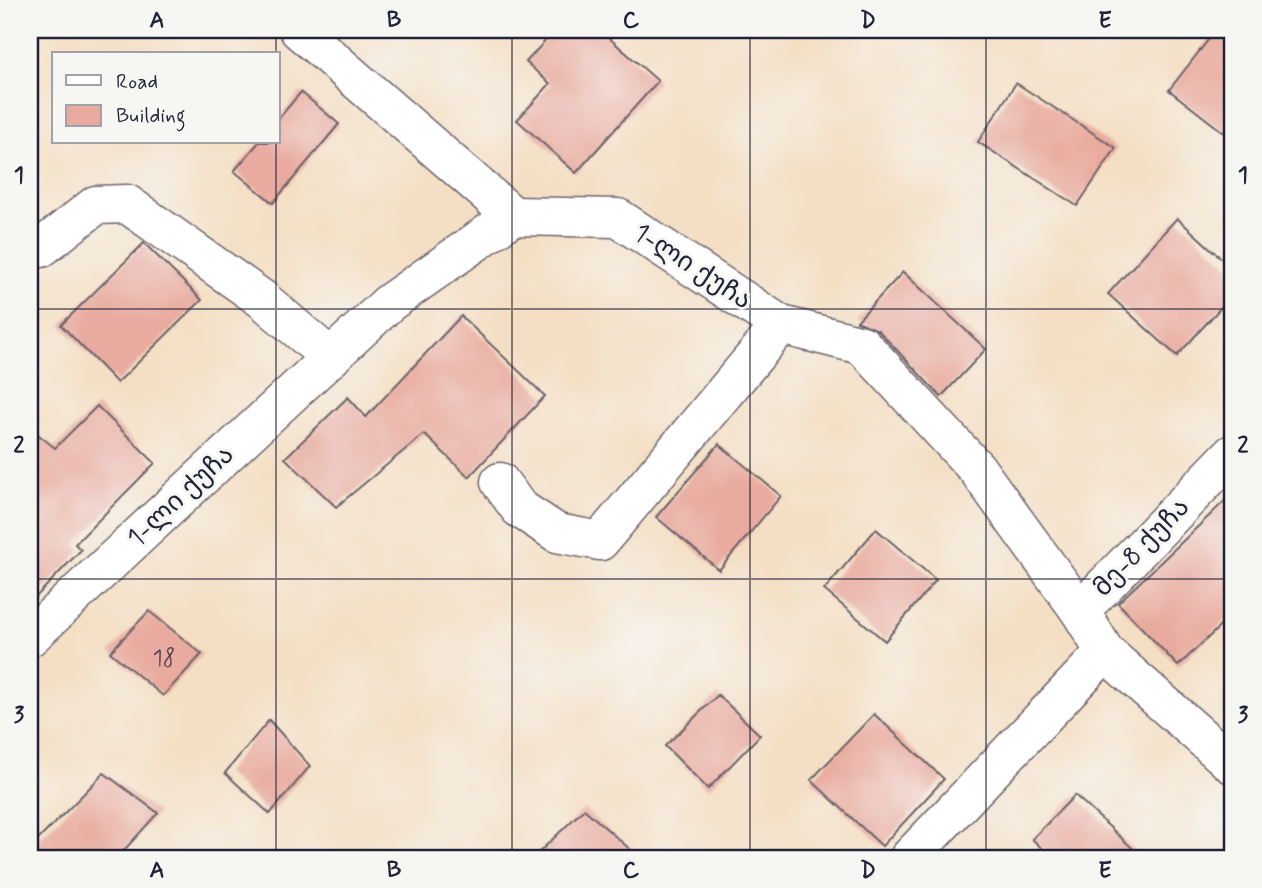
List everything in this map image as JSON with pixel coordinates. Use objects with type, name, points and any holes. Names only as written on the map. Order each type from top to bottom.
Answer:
[{"type":"street","points":[[299,30],[513,216]]},
{"type":"street","points":[[30,249],[41,248],[96,205],[127,204],[262,299],[331,358]]},
{"type":"street","name":"1-ლი ქუჩა","points":[[30,637],[390,303],[513,216],[618,218],[781,325],[862,345],[977,469],[1080,611],[1105,652],[1232,764]]},
{"type":"street","points":[[500,482],[519,508],[557,533],[600,541],[781,325]]},
{"type":"street","name":"მე-8 ქუჩა","points":[[1080,611],[1232,454]]},
{"type":"street","points":[[909,858],[1105,652]]},
{"type":"building","points":[[555,30],[600,30],[658,81],[576,173],[517,120],[550,84],[526,62]]},
{"type":"building","points":[[1216,30],[1232,30],[1232,139],[1169,90]]},
{"type":"building","points":[[1016,83],[1116,148],[1077,206],[978,142]]},
{"type":"building","points":[[301,92],[339,124],[273,203],[234,171],[257,144],[280,144],[280,117]]},
{"type":"building","points":[[1177,218],[1232,268],[1232,295],[1177,356],[1108,294]]},
{"type":"building","points":[[144,243],[202,300],[117,383],[61,325]]},
{"type":"building","points":[[903,272],[986,349],[941,397],[878,330],[857,321]]},
{"type":"building","points":[[461,316],[545,396],[469,477],[424,434],[336,507],[285,458],[348,397],[366,417]]},
{"type":"building","points":[[97,406],[155,463],[75,544],[81,550],[30,603],[30,428],[55,448]]},
{"type":"building","points":[[719,444],[781,496],[719,570],[656,517]]},
{"type":"building","points":[[1232,494],[1232,615],[1178,666],[1118,603]]},
{"type":"building","points":[[876,529],[936,580],[885,641],[824,590]]},
{"type":"building","points":[[149,611],[202,654],[163,696],[110,652]]},
{"type":"building","points":[[718,695],[760,735],[708,789],[665,746]]},
{"type":"building","points":[[874,714],[944,779],[882,846],[811,780]]},
{"type":"building","points":[[269,720],[310,766],[270,814],[225,773]]},
{"type":"building","points":[[104,773],[158,813],[117,858],[30,858],[30,848]]},
{"type":"building","points":[[1075,795],[1143,858],[1052,858],[1032,839]]},
{"type":"building","points":[[584,809],[640,858],[533,858]]}]
